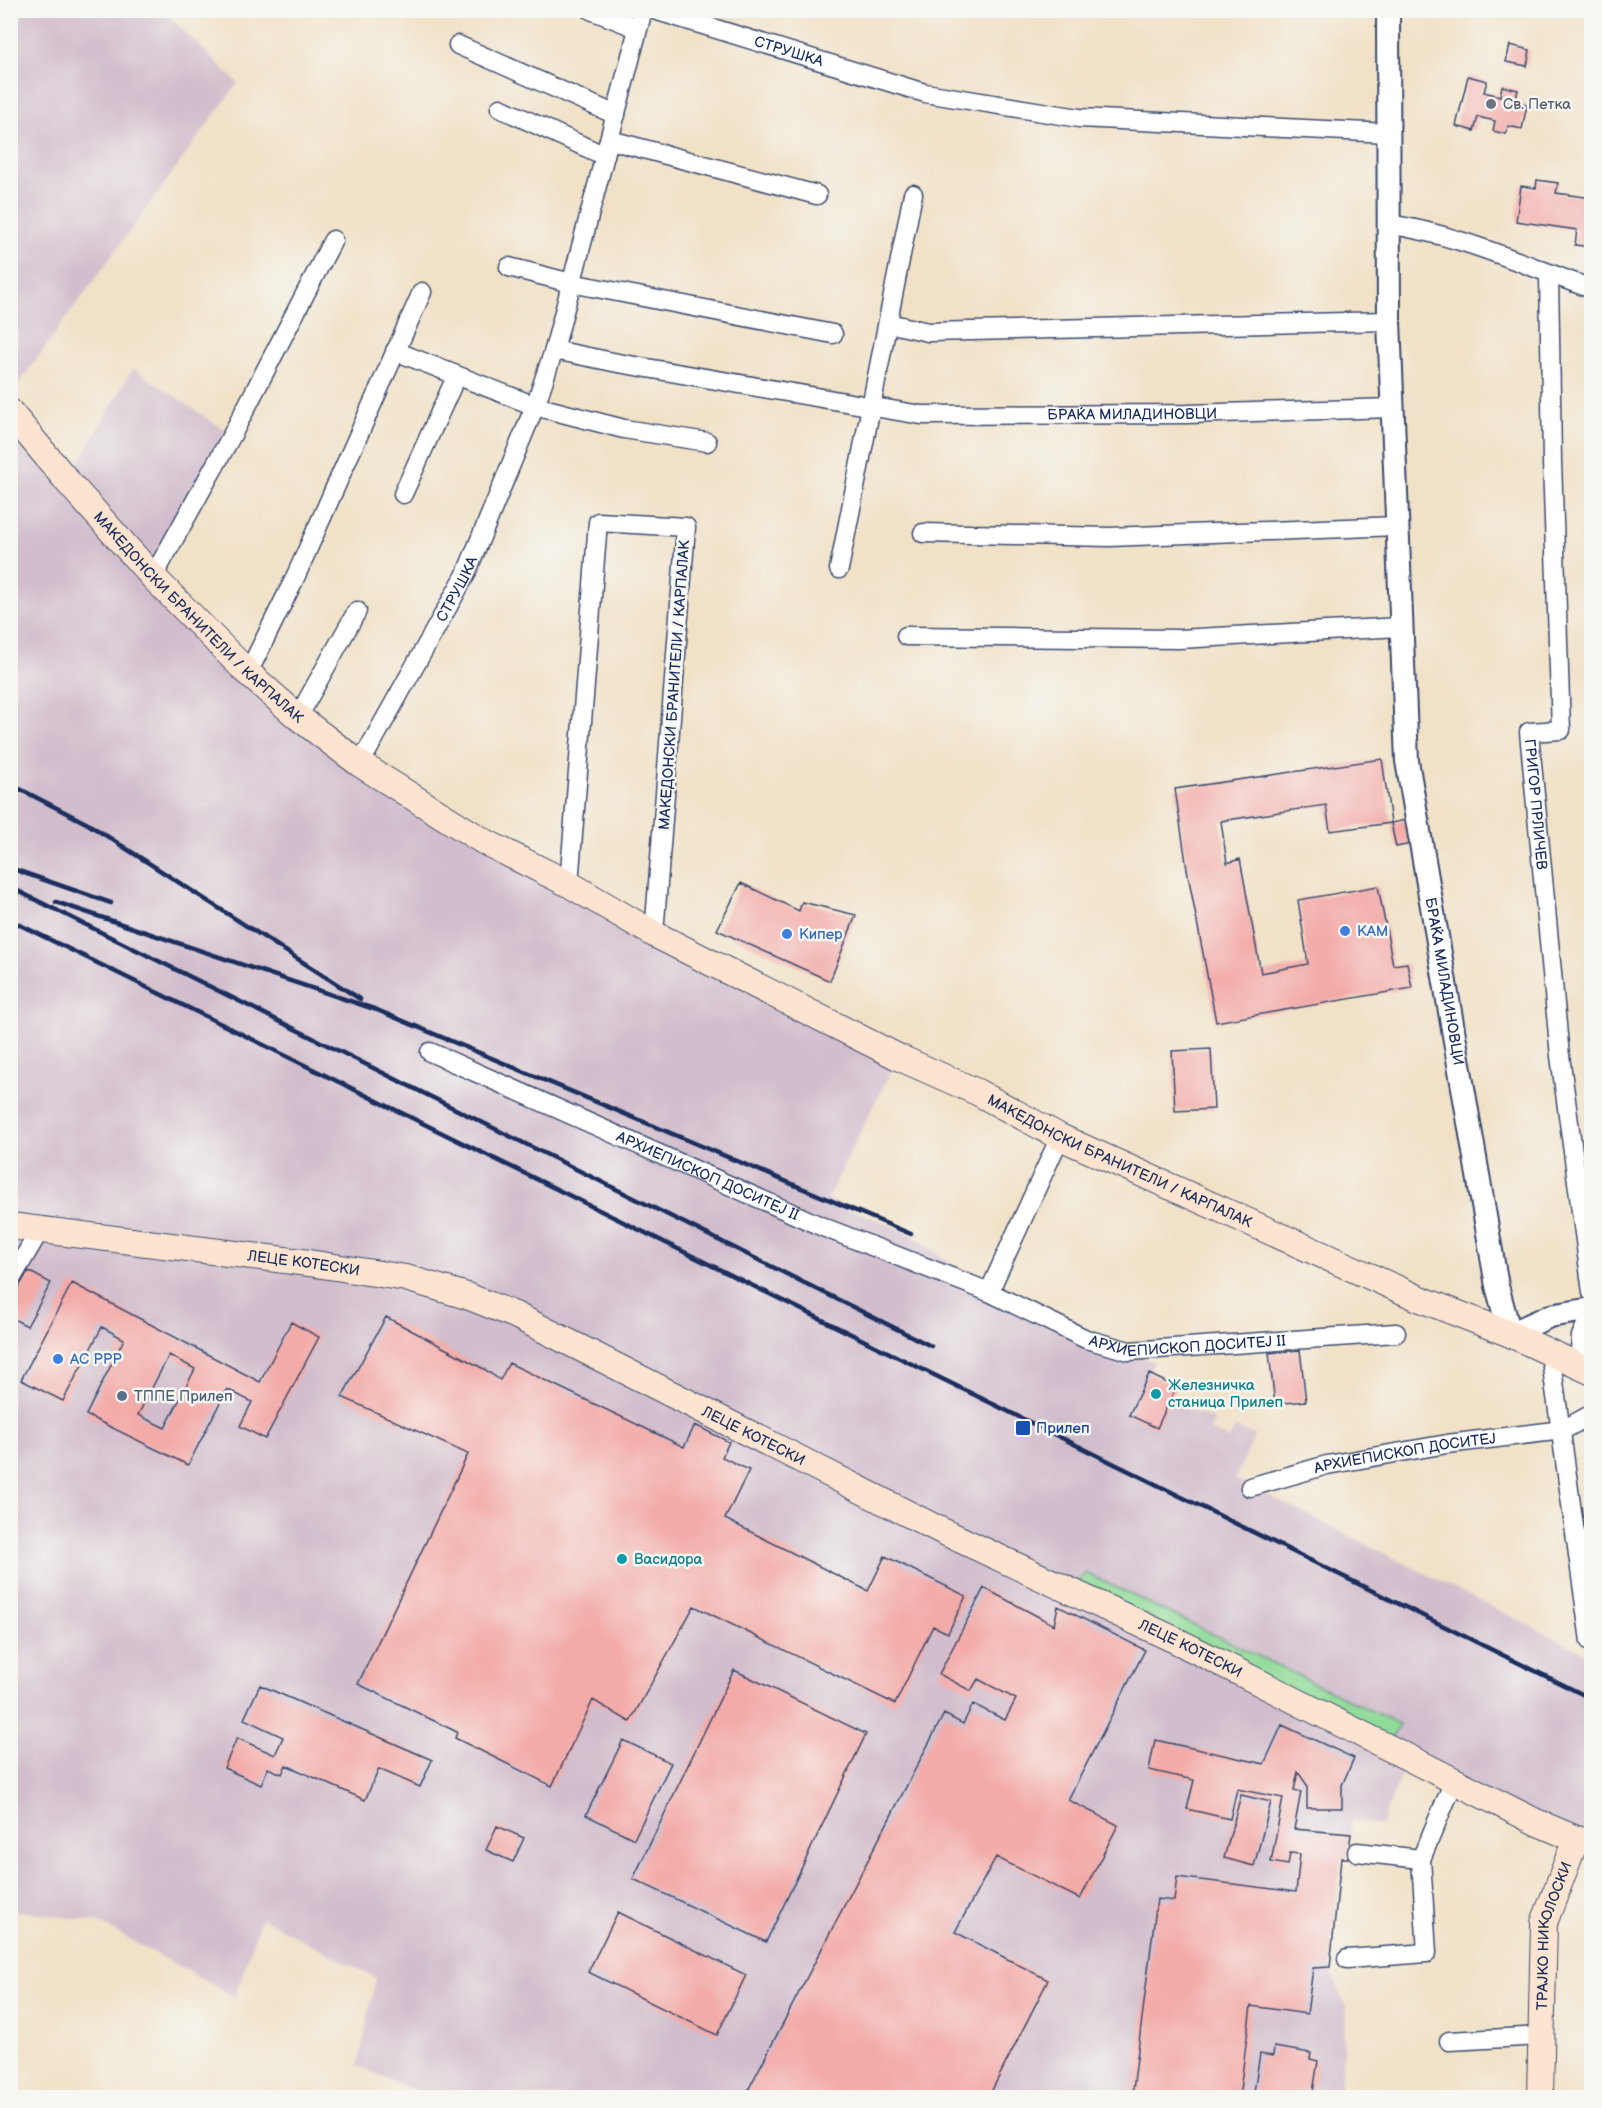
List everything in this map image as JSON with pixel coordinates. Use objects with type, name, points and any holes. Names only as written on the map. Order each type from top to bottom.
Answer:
[{"type":"main road","name":"МАКЕДОНСКИ БРАНИТЕЛИ / КАРПАЛАК","points":[[10,412],[68,482],[153,577],[248,673],[298,717],[360,764],[483,841],[568,884],[654,934],[898,1057],[977,1092],[1060,1137],[1418,1298],[1510,1334],[1585,1369]]},
{"type":"main road","name":"ЛЕЦЕ КОТЕСКИ","points":[[10,1226],[309,1263],[406,1278],[506,1311],[930,1525],[1093,1600],[1455,1779],[1536,1822],[1584,1840]]},
{"type":"main road","name":"ТРАЈКО НИКОЛОСКИ","points":[[1540,2097],[1544,1923],[1584,1840]]},
{"type":"street","name":"СТРУШКА","points":[[360,764],[465,576],[535,406],[554,350],[640,19],[591,10]]},
{"type":"street","name":"СТРУШКА","points":[[654,10],[925,93],[1079,118],[1389,133]]},
{"type":"street","name":"БРАЌА МИЛАДИНОВЦИ","points":[[1388,10],[1389,321],[1407,761],[1497,1286],[1510,1334]]},
{"type":"street","points":[[458,45],[616,115]]},
{"type":"street","points":[[500,108],[607,148],[817,195]]},
{"type":"street","points":[[839,569],[913,194]]},
{"type":"street","points":[[1387,224],[1413,228],[1465,243],[1592,289]]},
{"type":"street","points":[[153,577],[232,435],[333,240]]},
{"type":"street","points":[[508,267],[571,283],[833,334]]},
{"type":"street","name":"ГРИГОР ПРЛИЧЕВ","points":[[1550,274],[1552,461],[1560,730],[1528,732],[1560,1056],[1592,1292]]},
{"type":"street","points":[[248,673],[294,580],[422,292]]},
{"type":"street","points":[[888,323],[928,332],[1389,321]]},
{"type":"street","points":[[554,350],[871,406]]},
{"type":"street","points":[[395,351],[535,406],[624,429],[707,442]]},
{"type":"street","points":[[403,494],[456,376]]},
{"type":"street","name":"БРАЌА МИЛАДИНОВЦИ","points":[[871,406],[921,415],[1187,414],[1394,408]]},
{"type":"street","name":"МАКЕДОНСКИ БРАНИТЕЛИ / КАРПАЛАК","points":[[568,884],[598,522],[686,527],[654,934]]},
{"type":"street","points":[[923,533],[1108,537],[1398,526]]},
{"type":"street","points":[[298,717],[357,611]]},
{"type":"street","points":[[906,636],[1179,639],[1400,627]]},
{"type":"street","name":"АРХИЕПИСКОП ДОСИТЕЈ II","points":[[430,1052],[823,1227],[989,1293],[1086,1339],[1129,1351],[1396,1333]]},
{"type":"street","points":[[989,1293],[1060,1137]]},
{"type":"street","points":[[10,1281],[40,1230]]},
{"type":"street","points":[[1510,1334],[1550,1316],[1592,1310]]},
{"type":"street","points":[[1585,1369],[1581,1336],[1592,1310]]},
{"type":"street","points":[[1550,1353],[1563,1430],[1590,1641]]},
{"type":"street","name":"АРХИЕПИСКОП ДОСИТЕЈ","points":[[1250,1487],[1327,1465],[1447,1444],[1563,1430],[1592,1414]]},
{"type":"street","points":[[1347,1959],[1427,1953],[1421,1859],[1455,1779]]},
{"type":"street","points":[[1357,1852],[1421,1859]]},
{"type":"street","points":[[1449,2041],[1542,2036]]},
{"type":"shaded area","points":[[11,10],[163,11],[238,83],[11,394]]},
{"type":"shaded area","points":[[133,368],[232,435],[153,577],[360,764],[898,1057],[827,1199],[911,1234],[989,1293],[1154,1362],[1129,1415],[1157,1428],[1169,1402],[1215,1420],[1210,1430],[1229,1439],[1235,1428],[1255,1435],[1235,1479],[1591,1656],[1591,1842],[1409,1756],[1381,1826],[1352,1819],[1348,1858],[1341,1859],[1330,1967],[1346,2007],[1340,2097],[430,2097],[358,2066],[376,1978],[261,1918],[235,1997],[98,1922],[11,1910],[10,412],[68,482]]},
{"type":"green space","points":[[1086,1573],[1399,1724],[1387,1745],[1069,1591]]},
{"type":"building","points":[[1510,45],[1530,50],[1527,66],[1506,62]]},
{"type":"building","name":"Св. Петка","points":[[1468,76],[1487,81],[1484,92],[1500,96],[1502,86],[1518,90],[1515,103],[1527,105],[1522,129],[1508,126],[1506,134],[1493,131],[1495,121],[1478,117],[1474,131],[1456,126]]},
{"type":"building","points":[[1537,180],[1558,183],[1556,193],[1592,198],[1592,247],[1575,245],[1577,230],[1516,221],[1521,186],[1536,188]]},
{"type":"building","points":[[1382,759],[1391,823],[1330,831],[1326,805],[1221,821],[1227,863],[1240,859],[1261,973],[1308,964],[1298,900],[1378,886],[1393,965],[1407,963],[1412,988],[1216,1022],[1187,869],[1175,789]]},
{"type":"building","points":[[1411,819],[1416,843],[1396,847],[1391,823]]},
{"type":"building","name":"Кипер","points":[[741,883],[799,911],[802,902],[856,915],[830,981],[717,930]]},
{"type":"building","points":[[1211,1049],[1214,1109],[1175,1111],[1172,1051]]},
{"type":"building","points":[[28,1271],[51,1283],[27,1326],[10,1317],[10,1302]]},
{"type":"building","name":"ТППЕ Прилеп","points":[[72,1283],[260,1382],[291,1322],[319,1337],[265,1439],[240,1426],[252,1402],[227,1389],[188,1465],[86,1415],[124,1339],[102,1327],[63,1401],[21,1380]],"holes":[[[169,1355],[195,1369],[165,1428],[138,1415]]]},
{"type":"building","points":[[386,1317],[484,1369],[500,1380],[509,1363],[684,1447],[695,1425],[729,1442],[722,1457],[749,1470],[725,1519],[868,1591],[885,1556],[966,1596],[948,1633],[933,1626],[895,1704],[694,1606],[630,1722],[593,1700],[552,1786],[455,1738],[457,1732],[358,1684],[468,1454],[342,1397]]},
{"type":"building","points":[[1300,1350],[1306,1401],[1275,1404],[1269,1353]]},
{"type":"building","name":"Железничка станица Прилеп","points":[[1149,1374],[1176,1387],[1157,1428],[1129,1415]]},
{"type":"building","points":[[984,1588],[1054,1625],[1058,1606],[1145,1650],[1068,1800],[1118,1825],[1080,1899],[996,1857],[955,1932],[1048,1980],[988,2098],[744,2098],[944,1714],[963,1724],[973,1704],[1005,1720],[1016,1699],[978,1679],[971,1691],[939,1674]]},
{"type":"building","points":[[734,1670],[866,1734],[766,1942],[633,1879]]},
{"type":"building","points":[[260,1685],[432,1760],[420,1787],[379,1769],[365,1800],[286,1765],[282,1774],[268,1768],[261,1785],[224,1768],[237,1738],[275,1755],[283,1737],[244,1719]]},
{"type":"building","points":[[1282,1725],[1354,1758],[1342,1785],[1342,1808],[1307,1808],[1307,1785],[1298,1772],[1294,1790],[1301,1792],[1294,1829],[1351,1834],[1348,1858],[1341,1858],[1330,1967],[1313,1968],[1307,2014],[1251,2006],[1239,2098],[1132,2098],[1157,1899],[1174,1901],[1177,1877],[1296,1892],[1300,1854],[1290,1853],[1288,1865],[1271,1862],[1283,1798],[1237,1789],[1230,1819],[1187,1809],[1194,1780],[1149,1770],[1155,1740],[1264,1764]]},
{"type":"building","points":[[623,1740],[671,1763],[634,1839],[586,1815]]},
{"type":"building","points":[[1241,1795],[1271,1802],[1254,1866],[1224,1858]]},
{"type":"building","points":[[497,1826],[524,1838],[513,1862],[486,1850]]},
{"type":"building","points":[[618,1912],[746,1975],[717,2035],[588,1972]]},
{"type":"building","points":[[1274,2047],[1311,2053],[1310,2059],[1318,2061],[1312,2098],[1253,2098],[1260,2054],[1273,2056]]},
{"type":"railway","points":[[10,784],[88,824],[360,999]]},
{"type":"railway","points":[[10,868],[111,903]]},
{"type":"railway","points":[[10,887],[931,1346]]},
{"type":"railway","points":[[56,902],[377,1010],[911,1234]]},
{"type":"railway","points":[[10,920],[1592,1699]]},
{"type":"place","name":"Св. Петка","points":[[1491,104]]},
{"type":"place","name":"КАМ","points":[[1345,931]]},
{"type":"place","name":"Кипер","points":[[787,934]]},
{"type":"place","name":"АС РРР","points":[[58,1359]]},
{"type":"place","name":"Железничка станица Прилеп","points":[[1156,1394]]},
{"type":"place","name":"ТППЕ Прилеп","points":[[122,1396]]},
{"type":"place","name":"Прилеп","points":[[1023,1428]]},
{"type":"place","name":"Васидора","points":[[622,1559]]}]
